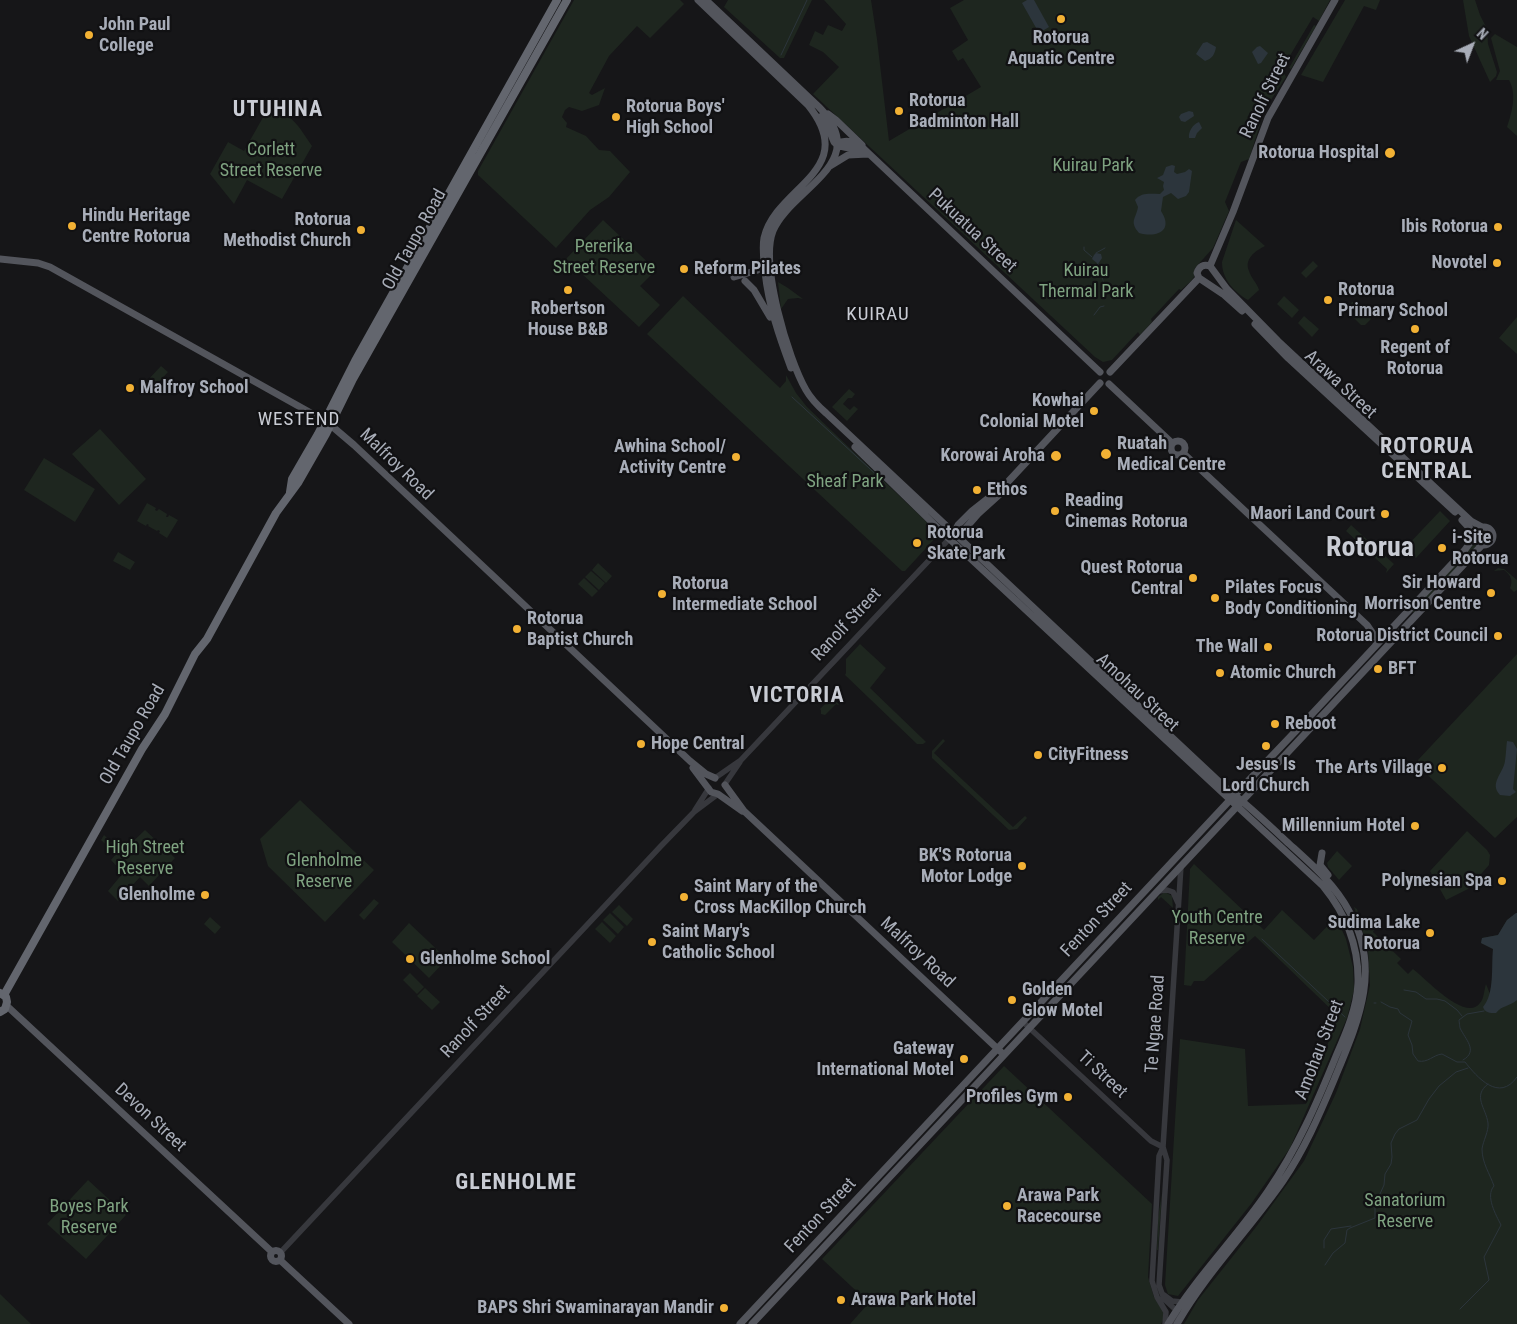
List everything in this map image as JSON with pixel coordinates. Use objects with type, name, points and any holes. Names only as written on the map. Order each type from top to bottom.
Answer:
[{"type":"highway","name":"Old Taupo Road","points":[[420,253],[519,67],[557,0]]},
{"type":"highway","name":"Old Taupo Road","points":[[2,994],[142,749],[164,714],[195,654],[207,639],[273,518],[290,492],[292,479],[327,422],[355,361],[537,54],[566,1]]},
{"type":"highway","points":[[533,44],[538,44],[545,33],[550,30]]},
{"type":"highway","points":[[519,67],[524,66],[532,54],[537,54]]},
{"type":"highway","points":[[0,1012],[5,1009],[8,1002],[2,994]]},
{"type":"main road","points":[[698,0],[824,121],[836,144]]},
{"type":"main road","points":[[706,0],[823,111],[857,139],[866,151],[848,155],[830,166]]},
{"type":"main road","name":"Ranolf Street","points":[[1210,266],[1233,212],[1268,118],[1334,0]]},
{"type":"main road","name":"Amohau Street","points":[[808,105],[818,118],[824,135],[824,153],[818,168],[772,220],[766,231],[763,243],[769,302],[776,328],[795,379],[808,402],[1232,798],[1307,860],[1334,887],[1353,918],[1363,947],[1366,978],[1357,1022],[1318,1117],[1293,1165],[1267,1202],[1198,1291],[1177,1324]]},
{"type":"main road","points":[[818,168],[826,161],[836,144],[833,125],[823,111]]},
{"type":"main road","name":"Pukuatua Street","points":[[836,144],[847,141],[855,143],[866,151],[1100,372]]},
{"type":"main road","name":"Amohau Street","points":[[836,144],[830,166],[780,218],[771,236],[772,281],[780,319],[797,371],[808,394],[914,501]]},
{"type":"main road","name":"Malfroy Road","points":[[0,259],[50,267],[327,422],[354,445],[690,761],[706,774],[715,778]]},
{"type":"main road","points":[[734,277],[758,270],[764,262]]},
{"type":"main road","points":[[1110,372],[1202,279],[1212,278],[1214,273],[1210,266],[1204,265],[1200,268],[1198,273],[1202,279]]},
{"type":"main road","name":"Arawa Street","points":[[1214,273],[1278,341],[1471,521],[1482,528]]},
{"type":"main road","name":"Arawa Street","points":[[1202,279],[1243,311],[1265,335],[1469,525],[1475,535]]},
{"type":"main road","points":[[745,281],[754,290],[776,328]]},
{"type":"main road","points":[[1110,372],[1105,370],[1100,372],[1098,378],[1100,383],[1104,385],[1109,384],[1172,443],[1170,448],[1173,454],[1183,453],[1383,640]]},
{"type":"main road","points":[[1109,384],[1112,377],[1110,372]]},
{"type":"main road","name":"Ranolf Street","points":[[952,536],[958,525],[972,511],[1005,485],[1100,383]]},
{"type":"main road","points":[[1482,528],[1489,529],[1492,537],[1488,544],[1482,545],[1476,540],[1475,535],[1476,531],[1482,528]]},
{"type":"main road","name":"Fenton Street","points":[[752,1324],[1239,803],[1465,549],[1475,535]]},
{"type":"main road","name":"Fenton Street","points":[[740,1324],[1232,798],[1383,640],[1482,545]]},
{"type":"main road","name":"Malfroy Road","points":[[690,761],[693,768],[709,788]]},
{"type":"main road","points":[[715,778],[721,779],[725,784],[723,792],[718,794],[712,793],[709,788],[710,782],[715,778]]},
{"type":"main road","name":"Malfroy Road","points":[[725,784],[744,811],[1004,1055]]},
{"type":"main road","name":"Malfroy Road","points":[[718,794],[737,809],[744,811]]},
{"type":"main road","name":"Amohau Street","points":[[1166,1324],[1267,1192],[1297,1144],[1316,1105],[1352,1016],[1358,985],[1357,962],[1353,940],[1343,914],[1334,900],[1239,803]]},
{"type":"main road","points":[[1307,860],[1317,857],[1322,853],[1320,865],[1334,887]]},
{"type":"main road","name":"Devon Street","points":[[7,1006],[277,1255],[349,1324]]},
{"type":"street","name":"Ranolf Street","points":[[725,784],[741,760],[952,536]]},
{"type":"street","name":"Ranolf Street","points":[[715,778],[741,760]]},
{"type":"street","name":"Ranolf Street","points":[[694,812],[709,788]]},
{"type":"street","name":"Ranolf Street","points":[[277,1255],[694,812],[718,794]]},
{"type":"street","name":"Te Ngae Road","points":[[1166,1324],[1166,1312],[1157,1297],[1152,1281],[1159,1156],[1163,1147],[1181,866]]},
{"type":"street","points":[[1158,891],[1170,891],[1175,895],[1178,903]]},
{"type":"street","name":"Ti Street","points":[[1023,1022],[1151,1141],[1163,1147]]},
{"type":"street","name":"Te Ngae Road","points":[[1162,1294],[1159,1285],[1167,1160],[1163,1147]]},
{"type":"street","points":[[1158,1190],[1165,1190]]},
{"type":"street","points":[[1154,1253],[1161,1254]]},
{"type":"street","points":[[1162,1294],[1172,1301],[1182,1302]]},
{"type":"street","points":[[1162,1294],[1176,1310],[1176,1318],[1172,1324]]},
{"type":"green space","points":[[574,0],[680,0],[684,4],[650,38],[637,26],[609,56],[589,93],[592,95],[605,88],[599,105],[582,111],[569,107],[565,110],[562,117],[567,123],[566,127],[586,136],[599,150],[610,151],[630,172],[609,197],[590,210],[556,248],[478,175],[478,171]]},
{"type":"green space","points":[[728,0],[812,0],[784,58],[780,58],[724,7]]},
{"type":"green space","name":"Kuirau Park","points":[[824,0],[871,0],[889,141],[981,87],[963,58],[958,61],[952,51],[968,40],[950,8],[964,0],[1330,0],[1319,21],[1313,17],[1282,69],[1286,77],[1265,109],[1249,159],[1241,162],[1225,202],[1229,211],[1213,248],[1195,268],[1194,277],[1191,281],[1181,290],[1179,289],[1151,319],[1152,322],[1140,335],[1138,332],[1112,360],[1103,362],[1095,357],[813,94],[839,67],[823,52],[809,45],[815,31],[823,35],[828,25],[842,31],[846,24]]},
{"type":"green space","points":[[1345,0],[1380,0],[1376,10],[1364,6],[1323,82],[1301,75]]},
{"type":"green space","points":[[1463,0],[1475,0],[1487,29],[1488,44],[1497,72],[1490,82],[1469,36]]},
{"type":"green space","points":[[1314,25],[1316,26],[1291,69],[1289,68]]},
{"type":"green space","points":[[1495,34],[1517,47],[1517,136],[1507,127],[1513,103],[1511,85],[1509,80],[1496,80],[1500,71],[1491,38]]},
{"type":"green space","name":"Corlett Street Reserve","points":[[270,105],[295,122],[312,146],[282,199],[247,180],[234,204],[210,174],[228,142],[244,151]]},
{"type":"green space","name":"Pererika Street Reserve","points":[[603,220],[656,270],[640,286],[660,305],[639,327],[566,259]]},
{"type":"green space","points":[[1236,220],[1265,246],[1254,253],[1249,259],[1248,267],[1250,274],[1259,290],[1248,300],[1230,284],[1224,274],[1222,262]]},
{"type":"green space","points":[[1313,261],[1318,266],[1306,278],[1301,273]]},
{"type":"green space","points":[[778,282],[803,299],[788,299],[781,309]]},
{"type":"green space","name":"Sheaf Park","points":[[683,296],[780,388],[786,381],[786,375],[796,393],[807,407],[939,534],[905,571],[902,571],[647,334]]},
{"type":"green space","points":[[1284,296],[1299,310],[1292,318],[1277,304]]},
{"type":"green space","points":[[1352,302],[1357,302],[1370,314],[1371,319],[1365,325],[1361,325],[1347,311]]},
{"type":"green space","points":[[1304,316],[1319,329],[1312,337],[1298,323]]},
{"type":"green space","points":[[1517,317],[1517,354],[1499,338]]},
{"type":"green space","points":[[161,366],[168,372],[154,387],[147,381]]},
{"type":"green space","points":[[849,389],[855,394],[843,404],[850,410],[854,406],[858,409],[847,421],[832,407]]},
{"type":"green space","points":[[100,429],[146,479],[119,505],[72,454]]},
{"type":"green space","points":[[44,458],[95,489],[75,522],[24,490]]},
{"type":"green space","points":[[147,503],[156,508],[155,510],[159,509],[167,514],[166,517],[169,515],[178,520],[167,538],[159,533],[160,531],[137,521]]},
{"type":"green space","points":[[1440,511],[1450,521],[1416,558],[1405,548]]},
{"type":"green space","points":[[1351,525],[1394,564],[1386,573],[1387,569],[1346,531]]},
{"type":"green space","points":[[1486,530],[1489,531],[1489,541],[1482,542],[1479,541],[1478,534],[1479,531]]},
{"type":"green space","points":[[1474,543],[1477,546],[1414,613],[1412,611]]},
{"type":"green space","points":[[118,552],[135,562],[130,570],[113,561]]},
{"type":"green space","points":[[1489,554],[1494,560],[1491,565],[1480,564],[1478,559]]},
{"type":"green space","points":[[598,563],[612,576],[606,583],[592,570]]},
{"type":"green space","points":[[1498,568],[1504,569],[1517,580],[1517,590],[1514,592],[1510,588],[1511,578],[1504,570],[1494,571]]},
{"type":"green space","points":[[591,571],[605,583],[599,590],[585,577]]},
{"type":"green space","points":[[584,578],[598,591],[592,597],[578,584]]},
{"type":"green space","points":[[860,644],[886,668],[870,688],[926,742],[923,744],[917,744],[845,675],[846,659]]},
{"type":"green space","points":[[1517,654],[1517,817],[1495,838],[1418,766],[1418,760]]},
{"type":"green space","points":[[817,689],[820,690],[811,700],[820,709],[831,698],[839,704],[836,704],[825,715],[821,714],[821,710],[809,699],[808,702],[806,700]]},
{"type":"green space","points":[[943,739],[945,741],[934,753],[1013,827],[1025,816],[1027,818],[1017,829],[1009,830],[932,758],[932,751]]},
{"type":"green space","name":"Glenholme Reserve","points":[[300,800],[374,870],[325,922],[268,866],[260,839]]},
{"type":"green space","name":"High Street Reserve","points":[[145,830],[175,858],[149,886],[140,877],[118,901],[108,891],[123,873],[111,860],[116,854],[101,840],[104,835],[122,852]]},
{"type":"green space","points":[[1467,831],[1487,850],[1490,855],[1489,865],[1468,889],[1446,900],[1430,871]]},
{"type":"green space","points":[[1337,851],[1352,866],[1339,880],[1327,863]]},
{"type":"green space","name":"Youth Centre Reserve","points":[[1194,864],[1264,930],[1282,910],[1314,940],[1336,917],[1346,939],[1353,967],[1354,990],[1347,1018],[1290,1148],[1251,1204],[1178,1296],[1168,1294],[1165,1285],[1180,1039],[1245,1049],[1248,1106],[1306,1104],[1338,1016],[1255,936],[1204,981],[1194,981],[1191,986],[1184,985],[1190,869]]},
{"type":"green space","points":[[1165,892],[1172,896],[1173,908],[1161,897],[1158,900],[1158,897]]},
{"type":"green space","points":[[374,899],[379,903],[364,920],[359,915]]},
{"type":"green space","points":[[619,905],[633,919],[627,926],[612,912]]},
{"type":"green space","name":"Sanatorium Reserve","points":[[1354,907],[1357,909],[1360,917],[1374,930],[1373,932],[1401,959],[1397,963],[1408,974],[1413,969],[1446,997],[1465,1007],[1474,1008],[1483,997],[1486,984],[1490,994],[1493,972],[1493,949],[1481,943],[1482,938],[1498,935],[1507,920],[1517,913],[1517,1324],[1184,1324],[1198,1300],[1256,1227],[1304,1161],[1336,1093],[1360,1029],[1370,985],[1368,950]]},
{"type":"green space","points":[[610,913],[624,927],[618,934],[603,920]]},
{"type":"green space","points":[[210,917],[221,927],[215,934],[204,924]]},
{"type":"green space","points":[[602,922],[616,936],[610,943],[595,929]]},
{"type":"green space","points":[[409,923],[447,959],[429,978],[392,942]]},
{"type":"green space","points":[[410,973],[424,987],[417,994],[403,980]]},
{"type":"green space","points":[[425,988],[440,1002],[432,1010],[417,996]]},
{"type":"green space","name":"Arawa Park Racecourse","points":[[1004,1066],[1152,1204],[1148,1277],[1154,1297],[1164,1311],[1164,1319],[1161,1324],[850,1324],[867,1305],[867,1301],[822,1259]]},
{"type":"green space","name":"Boyes Park Reserve","points":[[88,1180],[126,1215],[86,1259],[47,1224]]},
{"type":"green space","points":[[1162,1193],[1158,1250],[1157,1250],[1158,1217]]},
{"type":"green space","points":[[0,1294],[29,1322],[31,1324],[0,1324]]},
{"type":"shaded area","points":[[1027,0],[1034,0],[1049,27],[1039,33],[1022,3]]},
{"type":"shaded area","points":[[1207,42],[1216,47],[1213,56],[1205,61],[1196,54],[1203,43]]},
{"type":"shaded area","points":[[1260,46],[1268,53],[1261,63],[1258,64],[1252,52]]},
{"type":"shaded area","points":[[1189,111],[1193,112],[1194,116],[1185,122],[1181,121],[1179,117],[1181,114]]},
{"type":"shaded area","points":[[1199,122],[1202,128],[1195,138],[1189,138],[1191,128]]},
{"type":"shaded area","points":[[1175,166],[1174,172],[1177,174],[1189,169],[1192,171],[1189,192],[1186,196],[1178,199],[1171,193],[1163,197],[1161,211],[1166,224],[1162,231],[1157,234],[1139,233],[1134,226],[1138,207],[1135,200],[1143,195],[1160,194],[1164,190],[1164,182],[1157,178],[1163,175],[1166,167]]},
{"type":"shaded area","points":[[1096,253],[1101,254],[1102,258],[1098,264],[1103,268],[1105,290],[1101,273],[1097,270],[1099,269],[1097,263],[1092,259]]},
{"type":"shaded area","points":[[1507,741],[1513,742],[1517,749],[1513,789],[1516,792],[1510,796],[1500,795],[1496,786],[1504,766]]},
{"type":"shaded area","points":[[1516,913],[1517,1000],[1496,1013],[1488,1012],[1483,1007],[1491,987],[1493,949],[1481,943],[1482,938],[1498,935],[1507,920]]},
{"type":"waterway","points":[[781,55],[807,0]]},
{"type":"waterway","points":[[1084,247],[1084,250],[1092,257]]},
{"type":"waterway","points":[[1096,253],[1105,248]]},
{"type":"waterway","points":[[1094,315],[1100,307],[1104,306]]},
{"type":"waterway","points":[[792,397],[882,480]]},
{"type":"waterway","points":[[1262,939],[1345,1017]]},
{"type":"waterway","points":[[1404,990],[1416,992],[1426,999],[1445,1001],[1462,1016]]},
{"type":"waterway","points":[[1381,1002],[1398,1009],[1400,1013],[1412,1021],[1408,1035],[1413,1054],[1418,1061],[1425,1061],[1442,1054],[1457,1062],[1465,1062],[1482,1080],[1496,1088],[1503,1088],[1517,1077]]},
{"type":"waterway","points":[[1463,1060],[1470,1053],[1470,1049],[1460,1028],[1459,1020],[1467,1014],[1484,1011]]},
{"type":"waterway","points":[[1325,1265],[1333,1253],[1345,1243],[1347,1230],[1375,1218],[1375,1205],[1384,1185],[1385,1174],[1391,1164],[1391,1143],[1395,1134],[1399,1129],[1417,1120],[1439,1086],[1456,1072],[1468,1068]]},
{"type":"waterway","points":[[1460,1309],[1489,1280],[1484,1257],[1501,1225],[1492,1206],[1491,1195],[1494,1186],[1482,1154],[1488,1123],[1480,1098],[1483,1089],[1488,1084]]},
{"type":"waterway","points":[[1324,1248],[1324,1240],[1331,1229],[1351,1226]]},
{"type":"place","name":"Rotorua Aquatic Centre","points":[[1061,19]]},
{"type":"place","name":"John Paul College","points":[[89,35]]},
{"type":"place","name":"Rotorua Badminton Hall","points":[[899,111]]},
{"type":"place","name":"Rotorua Boys' High School","points":[[616,117]]},
{"type":"place","name":"Rotorua Hospital","points":[[1390,153]]},
{"type":"place","name":"Hindu Heritage Centre Rotorua","points":[[72,226]]},
{"type":"place","name":"Ibis Rotorua","points":[[1498,227]]},
{"type":"place","name":"Rotorua Methodist Church","points":[[361,230]]},
{"type":"place","name":"Novotel","points":[[1497,263]]},
{"type":"place","name":"Reform Pilates","points":[[684,269]]},
{"type":"place","name":"Robertson House B&B","points":[[568,290]]},
{"type":"place","name":"Rotorua Primary School","points":[[1328,300]]},
{"type":"place","name":"Regent of Rotorua","points":[[1415,329]]},
{"type":"place","name":"Malfroy School","points":[[130,388]]},
{"type":"place","name":"Kowhai Colonial Motel","points":[[1094,411]]},
{"type":"place","name":"Ruatah Medical Centre","points":[[1106,454]]},
{"type":"place","name":"Korowai Aroha","points":[[1056,456]]},
{"type":"place","name":"Awhina School/ Activity Centre","points":[[736,457]]},
{"type":"place","name":"Ethos","points":[[977,490]]},
{"type":"place","name":"Reading Cinemas Rotorua","points":[[1055,511]]},
{"type":"place","name":"Maori Land Court","points":[[1385,514]]},
{"type":"place","name":"Rotorua Skate Park","points":[[917,543]]},
{"type":"place","name":"i-Site Rotorua","points":[[1442,548]]},
{"type":"place","name":"Quest Rotorua Central","points":[[1193,578]]},
{"type":"place","name":"Sir Howard Morrison Centre","points":[[1491,593]]},
{"type":"place","name":"Rotorua Intermediate School","points":[[662,594]]},
{"type":"place","name":"Pilates Focus Body Conditioning","points":[[1215,598]]},
{"type":"place","name":"Rotorua Baptist Church","points":[[517,629]]},
{"type":"place","name":"Rotorua District Council","points":[[1498,636]]},
{"type":"place","name":"The Wall","points":[[1268,647]]},
{"type":"place","name":"BFT","points":[[1378,669]]},
{"type":"place","name":"Atomic Church","points":[[1220,673]]},
{"type":"place","name":"Reboot","points":[[1275,724]]},
{"type":"place","name":"Hope Central","points":[[641,744]]},
{"type":"place","name":"Jesus Is Lord Church","points":[[1266,746]]},
{"type":"place","name":"CityFitness","points":[[1038,755]]},
{"type":"place","name":"The Arts Village","points":[[1442,768]]},
{"type":"place","name":"Millennium Hotel","points":[[1415,826]]},
{"type":"place","name":"BK'S Rotorua Motor Lodge","points":[[1022,866]]},
{"type":"place","name":"Polynesian Spa","points":[[1502,881]]},
{"type":"place","name":"Glenholme","points":[[205,895]]},
{"type":"place","name":"Saint Mary of the Cross MacKillop Church","points":[[684,897]]},
{"type":"place","name":"Sudima Lake Rotorua","points":[[1430,933]]},
{"type":"place","name":"Saint Mary's Catholic School","points":[[652,942]]},
{"type":"place","name":"Glenholme School","points":[[410,959]]},
{"type":"place","name":"Golden Glow Motel","points":[[1012,1000]]},
{"type":"place","name":"Gateway International Motel","points":[[964,1059]]},
{"type":"place","name":"Profiles Gym","points":[[1068,1097]]},
{"type":"place","name":"Arawa Park Racecourse","points":[[1007,1206]]},
{"type":"place","name":"Arawa Park Hotel","points":[[841,1300]]},
{"type":"place","name":"BAPS Shri Swaminarayan Mandir","points":[[724,1308]]},
{"type":"district","name":"UTUHINA","points":[[278,110]]},
{"type":"district","name":"KUIRAU","points":[[878,315]]},
{"type":"district","name":"WESTEND","points":[[299,420]]},
{"type":"district","name":"ROTORUA CENTRAL","points":[[1427,460]]},
{"type":"district","name":"Rotorua","points":[[1370,549]]},
{"type":"district","name":"VICTORIA","points":[[797,696]]},
{"type":"district","name":"GLENHOLME","points":[[516,1183]]},
{"type":"park label","name":"Kuirau Thermal Park","points":[[1086,281]]}]
